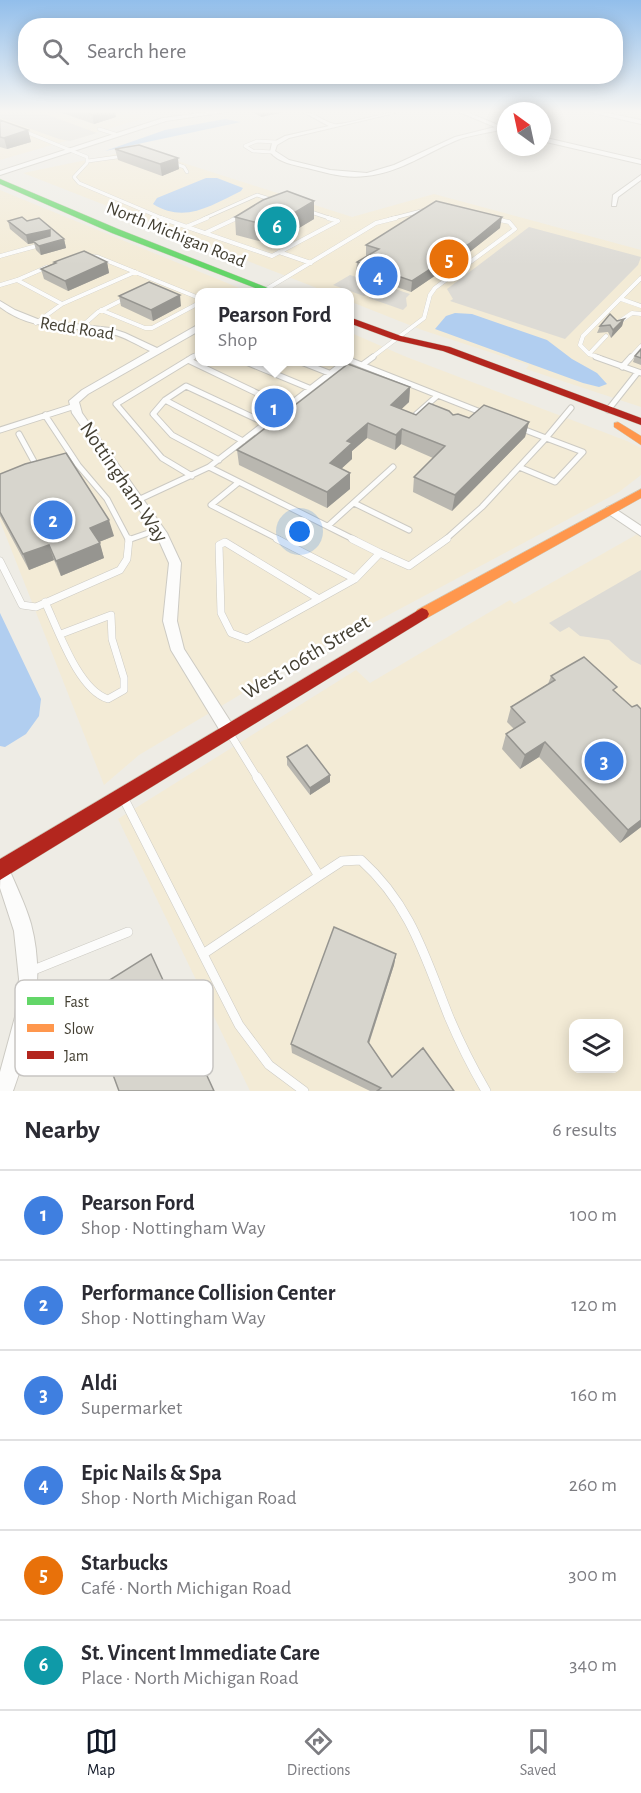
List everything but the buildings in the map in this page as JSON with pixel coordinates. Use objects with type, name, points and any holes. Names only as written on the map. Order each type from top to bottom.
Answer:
[{"type":"main road","name":"North Michigan Road","points":[[0,181],[256,288]]},
{"type":"main road","points":[[354,322],[398,338],[446,349],[641,422]]},
{"type":"main road","points":[[398,338],[418,352],[641,434]]},
{"type":"main road","points":[[618,425],[641,441]]},
{"type":"main road","name":"West 106th Street","points":[[0,870],[227,729],[393,630],[641,493]]},
{"type":"street","points":[[0,173],[29,163]]},
{"type":"street","points":[[295,163],[326,172],[366,175],[390,170],[405,163]]},
{"type":"street","points":[[614,205],[615,196],[641,177]]},
{"type":"street","name":"Redd Road","points":[[0,303],[20,318],[36,323],[113,332],[157,351]]},
{"type":"street","name":"Nottingham Way","points":[[195,329],[85,392],[74,401],[77,412],[161,533],[175,563],[170,621],[178,650],[227,729]]},
{"type":"street","points":[[611,510],[641,532]]},
{"type":"street","points":[[0,870],[26,940],[27,980]]},
{"type":"street","points":[[3,1091],[15,1053]]},
{"type":"lane","points":[[86,163],[74,177],[79,183],[272,256],[338,221],[305,210]]},
{"type":"lane","points":[[173,163],[184,167],[187,172]]},
{"type":"lane","points":[[188,226],[256,195],[284,204]]},
{"type":"lane","points":[[265,204],[273,200]]},
{"type":"lane","points":[[272,288],[376,223],[434,208]]},
{"type":"lane","points":[[205,232],[247,213]]},
{"type":"lane","points":[[362,365],[424,318],[430,295],[435,288],[515,229],[509,222],[485,216]]},
{"type":"lane","points":[[225,223],[245,220]]},
{"type":"lane","points":[[0,256],[50,242]]},
{"type":"lane","points":[[279,252],[311,263]]},
{"type":"lane","points":[[84,256],[98,256],[195,296]]},
{"type":"lane","points":[[0,285],[57,263]]},
{"type":"lane","points":[[36,323],[62,304],[135,272]]},
{"type":"lane","points":[[608,410],[639,372],[589,354],[583,350],[580,340],[641,278]]},
{"type":"lane","points":[[17,280],[62,304]]},
{"type":"lane","points":[[149,286],[159,281]]},
{"type":"lane","points":[[80,328],[87,319],[101,310],[130,296]]},
{"type":"lane","points":[[621,299],[641,306]]},
{"type":"lane","points":[[101,310],[146,328],[152,328],[195,305]]},
{"type":"lane","points":[[616,324],[632,313],[641,314]]},
{"type":"lane","points":[[115,316],[130,315]]},
{"type":"lane","points":[[144,321],[146,328]]},
{"type":"lane","points":[[589,354],[606,336]]},
{"type":"lane","points":[[622,367],[641,346]]},
{"type":"lane","points":[[192,476],[162,458],[116,404],[195,356]]},
{"type":"lane","points":[[188,360],[195,363]]},
{"type":"lane","points":[[354,362],[491,416]]},
{"type":"lane","points":[[201,366],[286,407]]},
{"type":"lane","points":[[256,366],[309,388]]},
{"type":"lane","points":[[311,366],[329,373]]},
{"type":"lane","points":[[138,500],[209,467],[339,366]]},
{"type":"lane","points":[[219,460],[172,435],[153,414],[165,400],[186,386],[265,423]]},
{"type":"lane","points":[[410,420],[437,396]]},
{"type":"lane","points":[[165,400],[243,441]]},
{"type":"lane","points":[[0,430],[75,405]]},
{"type":"lane","points":[[463,414],[469,408]]},
{"type":"lane","points":[[209,467],[409,566],[431,553],[479,510],[571,408]]},
{"type":"lane","points":[[0,561],[22,605],[36,607],[120,570],[127,559],[128,539],[107,499],[78,465],[45,415]]},
{"type":"lane","points":[[513,425],[583,452],[555,482],[519,467]]},
{"type":"lane","points":[[19,434],[37,463],[37,470],[29,474]]},
{"type":"lane","points":[[328,526],[393,467]]},
{"type":"lane","points":[[239,482],[211,505],[355,579]]},
{"type":"lane","points":[[354,502],[409,530]]},
{"type":"lane","points":[[128,539],[151,532],[161,533]]},
{"type":"lane","points":[[319,599],[225,542],[219,545],[221,612],[231,633],[247,639],[319,599],[355,579],[380,553]]},
{"type":"lane","points":[[45,602],[61,634],[92,692],[108,699],[124,690],[126,682],[117,662],[111,615],[61,634]]},
{"type":"lane","points":[[227,729],[319,876]]},
{"type":"lane","points":[[122,794],[239,1025],[269,1065],[304,1091]]},
{"type":"lane","points":[[203,954],[342,861],[361,860],[376,871],[406,910],[459,1042],[486,1091]]},
{"type":"lane","points":[[27,972],[128,932]]},
{"type":"shaded area","points":[[72,163],[183,163],[352,217],[434,194],[641,250],[641,407],[526,369],[529,365],[422,330],[354,303],[354,288],[317,288],[23,173]]},
{"type":"shaded area","points":[[0,190],[239,288],[195,288],[195,366],[354,366],[354,334],[404,356],[641,448],[641,475],[619,492],[379,620],[317,649],[139,755],[104,785],[0,521]]},
{"type":"shaded area","points":[[529,227],[641,257],[638,265],[565,339],[450,301],[453,299],[447,289]]},
{"type":"shaded area","points":[[350,275],[382,285],[378,288],[381,289],[386,286],[410,294],[406,298],[407,306],[403,310],[369,298],[372,293],[364,296],[354,292],[354,288],[333,285]]},
{"type":"shaded area","points":[[641,532],[641,1091],[250,1091],[213,1015],[213,980],[196,980],[118,819],[356,670],[370,683],[510,600],[514,604]]},
{"type":"shaded area","points":[[641,570],[641,665],[631,660],[609,640],[580,636],[569,627],[560,632],[549,623]]},
{"type":"water","points":[[206,178],[217,178],[243,188],[209,207],[187,212],[165,210],[153,204],[157,198]]},
{"type":"water","points":[[455,313],[472,314],[547,340],[572,359],[597,373],[607,384],[599,387],[583,383],[435,329],[446,316]]},
{"type":"water","points":[[0,613],[41,699],[39,716],[26,734],[5,747],[0,746]]},
{"type":"traffic: fast","points":[[0,181],[115,231],[263,288]]},
{"type":"traffic: slow","points":[[618,425],[641,441]]},
{"type":"traffic: slow","points":[[422,614],[641,493]]},
{"type":"traffic: jam","points":[[354,322],[398,338],[446,349],[641,422]]},
{"type":"traffic: jam","points":[[0,870],[422,614]]},
{"type":"place","name":"St. Vincent Immediate Care","points":[[277,226]]},
{"type":"place","name":"Starbucks","points":[[449,259]]},
{"type":"place","name":"Epic Nails & Spa","points":[[378,276]]},
{"type":"place","name":"Pearson Ford","points":[[274,408]]},
{"type":"place","name":"Performance Collision Center","points":[[53,520]]},
{"type":"place","name":"Aldi","points":[[604,761]]}]
